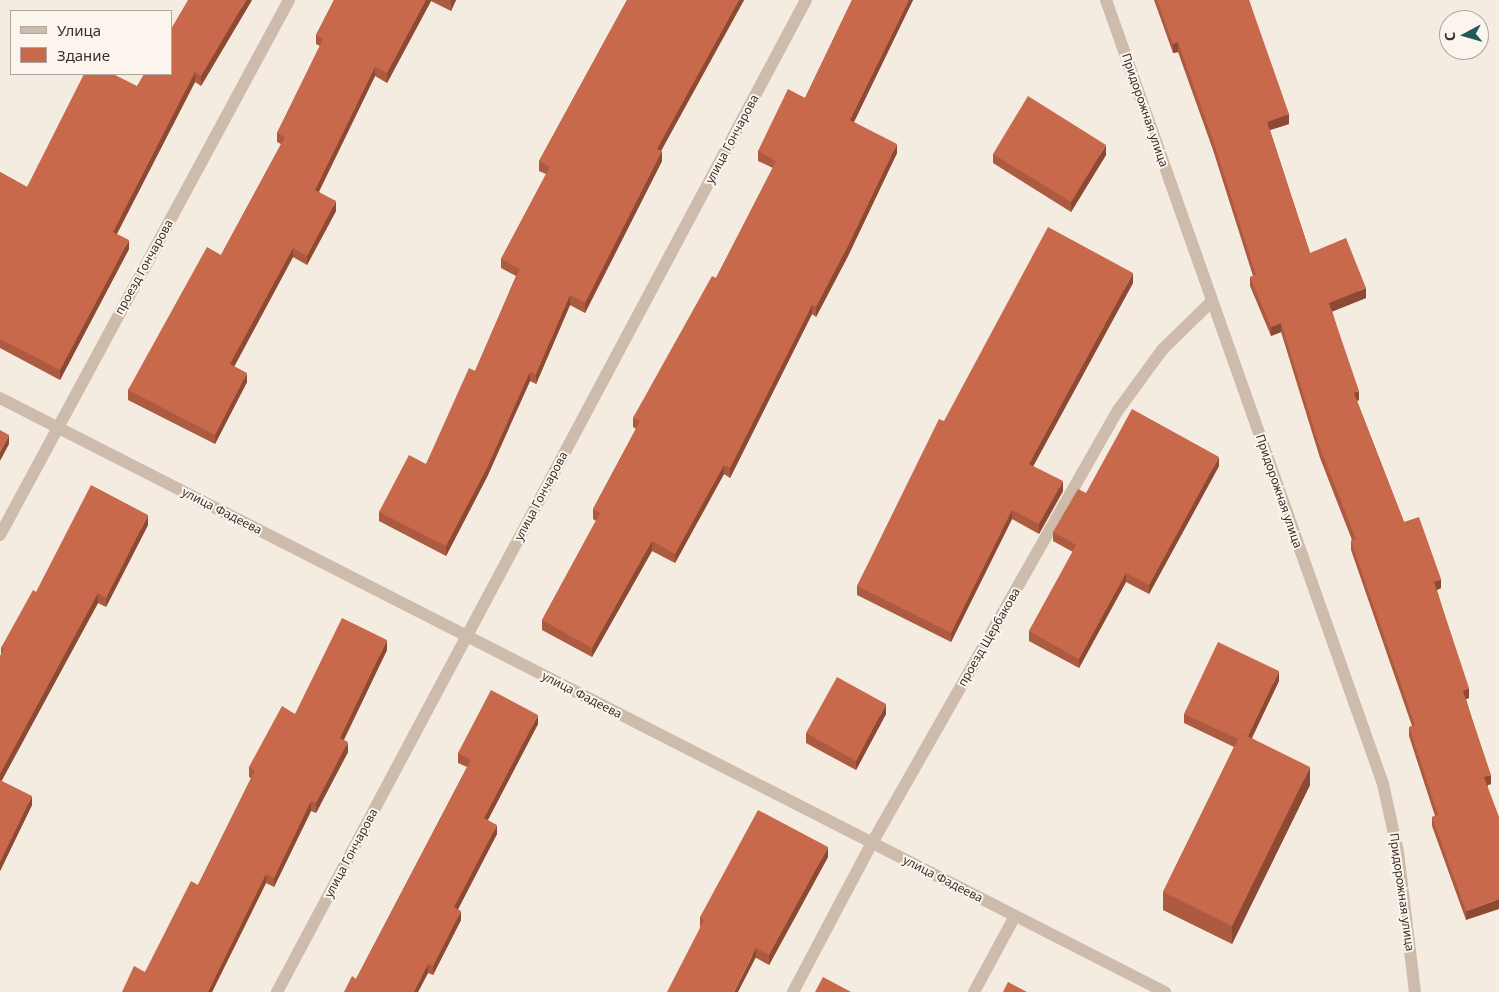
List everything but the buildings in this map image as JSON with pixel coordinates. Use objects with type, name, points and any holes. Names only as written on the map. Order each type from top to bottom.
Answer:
[{"type":"street","name":"проезд Гончарова","points":[[0,535],[289,0]]},
{"type":"street","name":"улица Гончарова","points":[[277,992],[806,0]]},
{"type":"street","name":"Придорожная улица","points":[[1106,0],[1383,784],[1398,852],[1415,992]]},
{"type":"street","name":"проезд Щербакова","points":[[793,992],[872,843],[1119,409],[1162,350],[1212,301]]},
{"type":"street","name":"улица Фадеева","points":[[0,398],[1165,992]]},
{"type":"street","points":[[974,992],[1016,916]]}]
